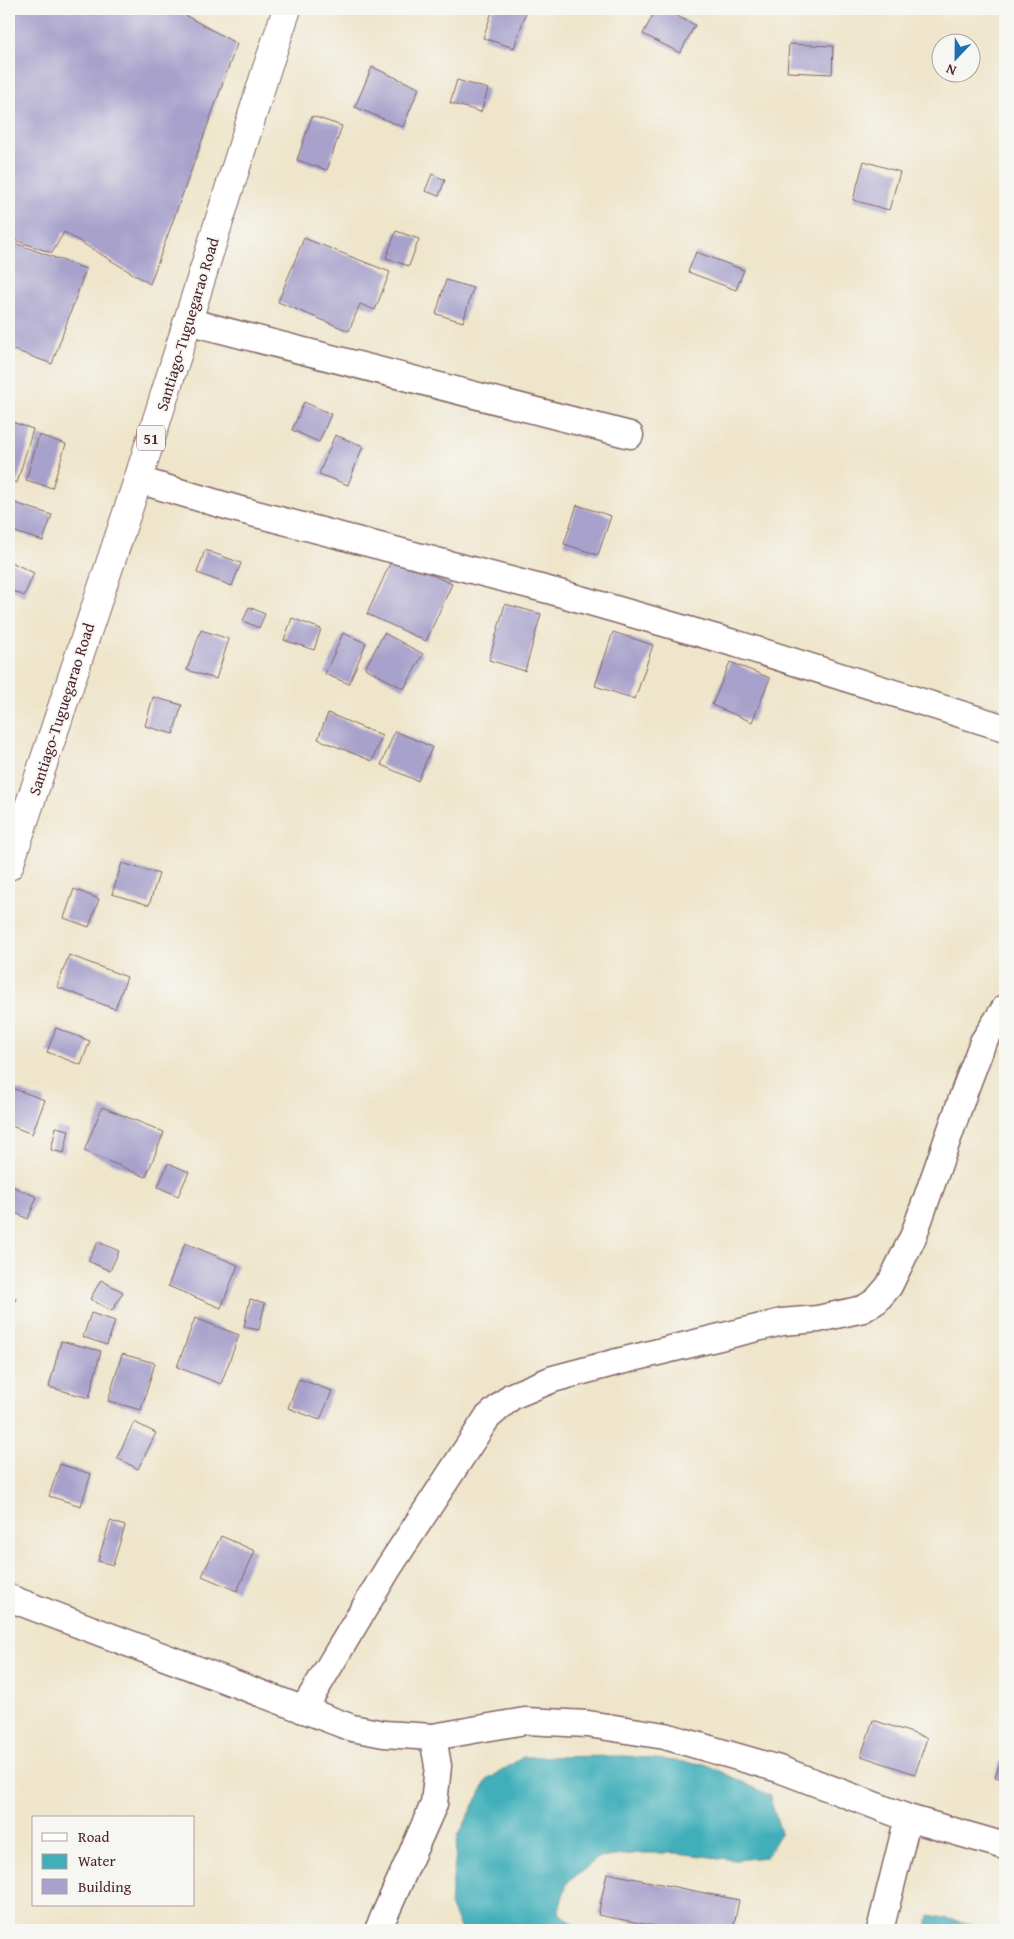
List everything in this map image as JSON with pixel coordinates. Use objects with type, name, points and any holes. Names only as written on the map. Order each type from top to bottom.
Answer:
[{"type":"highway","name":"Santiago-Tuguegarao Road","points":[[9,866],[138,480],[287,9]]},
{"type":"street","points":[[187,321],[630,435]]},
{"type":"street","points":[[138,480],[265,517],[561,594],[737,644],[1005,728]]},
{"type":"street","points":[[303,1710],[388,1567],[487,1418],[512,1396],[553,1379],[782,1322],[818,1319],[863,1309],[876,1301],[889,1286],[913,1237],[983,1042],[1005,1008]]},
{"type":"street","points":[[9,1598],[360,1730],[399,1736],[433,1737],[525,1721],[588,1724],[665,1736],[779,1769],[908,1818],[1005,1846]]},
{"type":"street","points":[[378,1930],[434,1804],[438,1766],[433,1737]]},
{"type":"street","points":[[880,1930],[908,1818]]},
{"type":"water","points":[[625,1756],[705,1764],[769,1795],[781,1833],[766,1857],[736,1860],[677,1853],[639,1853],[598,1858],[567,1883],[558,1912],[580,1930],[461,1930],[450,1905],[458,1836],[487,1780],[523,1757]]},
{"type":"water","points":[[929,1915],[973,1924],[972,1930],[926,1930]]},
{"type":"building","points":[[13,9],[174,9],[237,44],[150,284],[64,232],[52,253],[9,238],[9,20]]},
{"type":"building","points":[[493,9],[527,9],[514,48],[483,38]]},
{"type":"building","points":[[656,9],[663,9],[695,25],[680,53],[643,34]]},
{"type":"building","points":[[789,44],[833,46],[832,74],[787,72]]},
{"type":"building","points":[[372,67],[419,88],[403,127],[355,107]]},
{"type":"building","points":[[457,80],[488,89],[481,112],[450,103]]},
{"type":"building","points":[[312,116],[342,126],[327,170],[297,160]]},
{"type":"building","points":[[864,161],[900,172],[889,210],[853,200]]},
{"type":"building","points":[[432,174],[445,180],[439,196],[425,191]]},
{"type":"building","points":[[396,231],[419,239],[409,266],[386,258]]},
{"type":"building","points":[[304,238],[390,272],[375,310],[360,304],[349,331],[278,302]]},
{"type":"building","points":[[9,241],[86,269],[52,364],[9,348]]},
{"type":"building","points":[[696,252],[744,270],[736,290],[688,272]]},
{"type":"building","points":[[446,280],[473,288],[463,322],[436,314]]},
{"type":"building","points":[[304,402],[331,414],[319,442],[292,430]]},
{"type":"building","points":[[9,421],[33,429],[17,483],[9,480]]},
{"type":"building","points":[[39,435],[66,444],[52,488],[26,480]]},
{"type":"building","points":[[335,435],[363,446],[348,485],[319,474]]},
{"type":"building","points":[[9,501],[52,515],[43,541],[9,530]]},
{"type":"building","points":[[577,505],[611,516],[598,555],[564,544]]},
{"type":"building","points":[[205,550],[241,563],[232,586],[197,573]]},
{"type":"building","points":[[393,557],[452,584],[426,641],[367,614]]},
{"type":"building","points":[[9,561],[34,573],[24,596],[9,589]]},
{"type":"building","points":[[505,604],[541,614],[525,671],[489,660]]},
{"type":"building","points":[[249,607],[265,614],[259,628],[243,621]]},
{"type":"building","points":[[292,618],[321,629],[314,650],[284,640]]},
{"type":"building","points":[[201,630],[229,639],[216,679],[187,670]]},
{"type":"building","points":[[613,632],[653,645],[635,699],[595,686]]},
{"type":"building","points":[[343,633],[366,643],[349,684],[325,674]]},
{"type":"building","points":[[384,633],[423,654],[404,689],[365,668]]},
{"type":"building","points":[[730,662],[770,678],[752,722],[712,705]]},
{"type":"building","points":[[153,697],[182,705],[173,734],[145,726]]},
{"type":"building","points":[[328,713],[382,736],[372,761],[318,739]]},
{"type":"building","points":[[395,731],[432,747],[418,781],[381,765]]},
{"type":"building","points":[[122,863],[159,874],[149,905],[112,894]]},
{"type":"building","points":[[74,889],[99,899],[89,927],[64,918]]},
{"type":"building","points":[[69,955],[127,977],[115,1009],[57,987]]},
{"type":"building","points":[[56,1028],[90,1041],[81,1065],[47,1052]]},
{"type":"building","points":[[9,1087],[45,1100],[32,1134],[9,1125]]},
{"type":"building","points":[[102,1107],[164,1132],[146,1177],[84,1151]]},
{"type":"building","points":[[56,1127],[69,1130],[64,1153],[51,1150]]},
{"type":"building","points":[[168,1163],[189,1172],[178,1196],[158,1187]]},
{"type":"building","points":[[9,1185],[37,1197],[28,1219],[9,1210]]},
{"type":"building","points":[[98,1242],[119,1251],[110,1271],[88,1261]]},
{"type":"building","points":[[185,1243],[238,1265],[221,1308],[168,1286]]},
{"type":"building","points":[[101,1280],[123,1292],[112,1311],[90,1299]]},
{"type":"building","points":[[9,1295],[16,1298],[9,1316]]},
{"type":"building","points":[[250,1299],[265,1303],[259,1330],[244,1327]]},
{"type":"building","points":[[91,1313],[115,1321],[107,1345],[83,1337]]},
{"type":"building","points":[[195,1318],[239,1335],[221,1384],[177,1367]]},
{"type":"building","points":[[61,1341],[101,1351],[89,1398],[49,1387]]},
{"type":"building","points":[[122,1354],[155,1363],[141,1410],[108,1401]]},
{"type":"building","points":[[299,1379],[332,1391],[320,1420],[288,1408]]},
{"type":"building","points":[[134,1422],[156,1433],[138,1469],[117,1458]]},
{"type":"building","points":[[60,1464],[91,1474],[81,1506],[49,1496]]},
{"type":"building","points":[[110,1521],[125,1526],[113,1565],[98,1561]]},
{"type":"building","points":[[221,1536],[255,1551],[237,1591],[202,1576]]},
{"type":"building","points":[[873,1720],[927,1738],[915,1774],[861,1756]]},
{"type":"building","points":[[1005,1748],[1005,1780],[995,1777]]},
{"type":"building","points":[[607,1873],[739,1900],[733,1930],[675,1930],[598,1915]]}]
